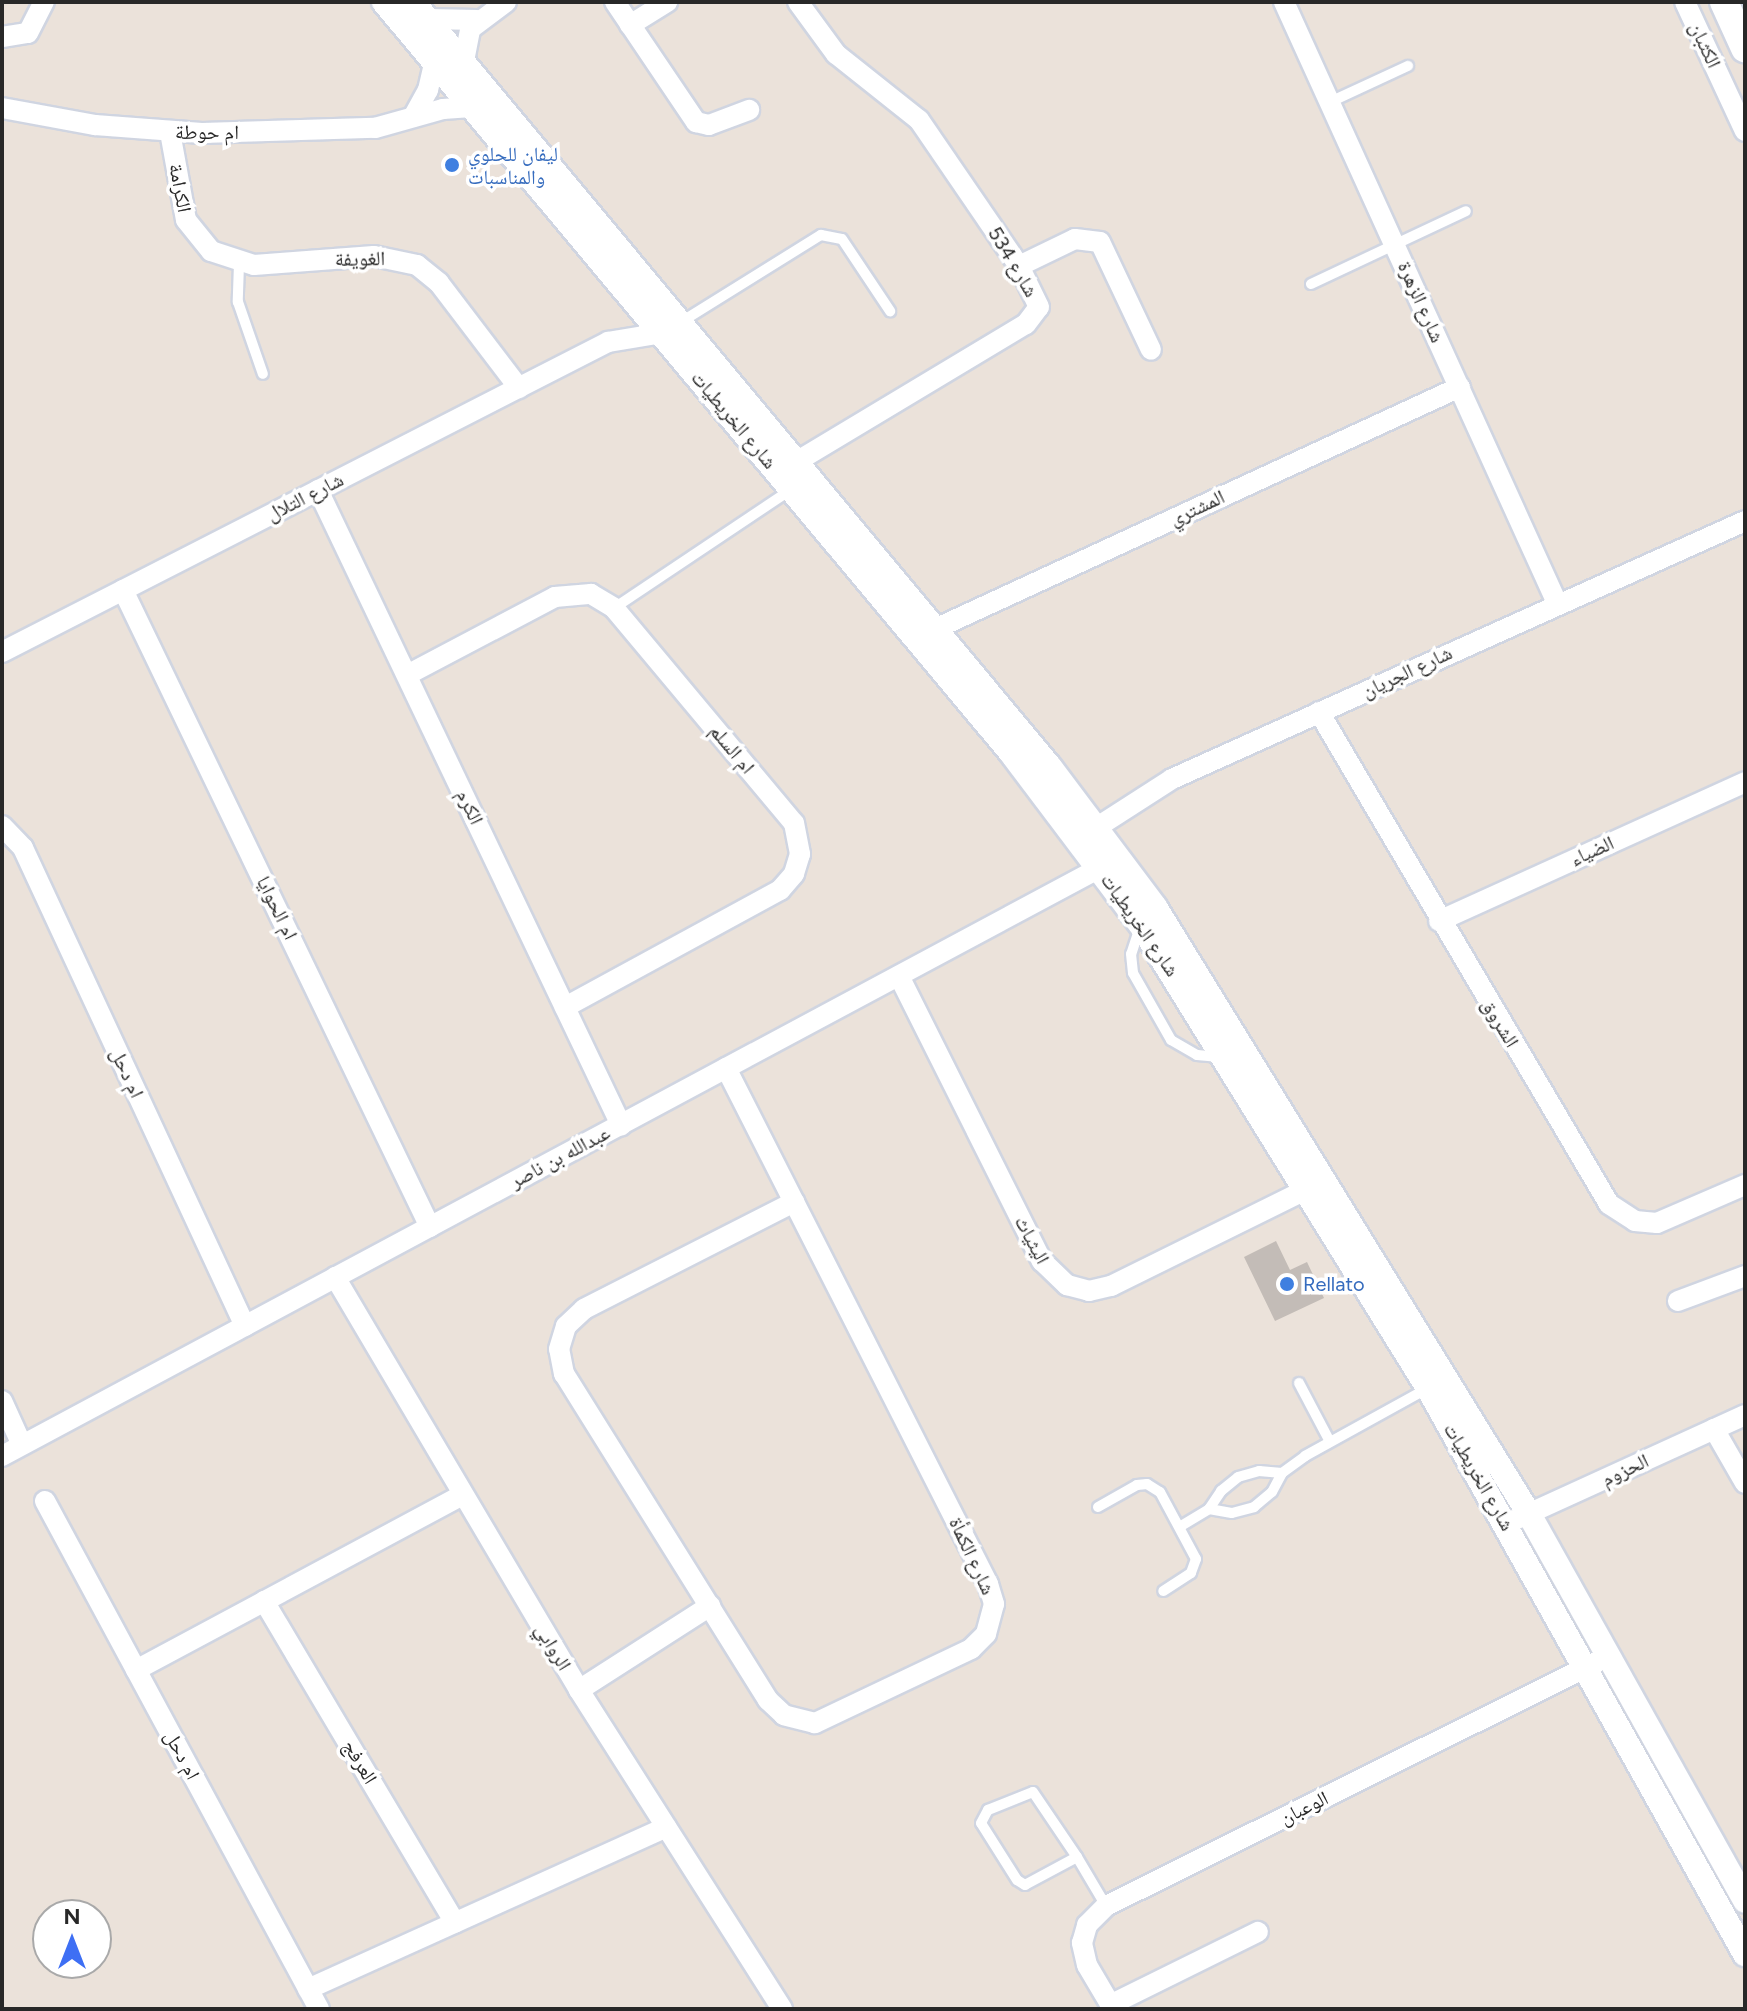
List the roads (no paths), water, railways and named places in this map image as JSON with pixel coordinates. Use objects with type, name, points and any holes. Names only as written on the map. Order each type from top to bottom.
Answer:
[{"type":"main road","points":[[1724,2],[1745,48]]},
{"type":"street","points":[[2,37],[28,33],[44,2]]},
{"type":"street","name":"شارع الخريطيات","points":[[384,2],[629,293],[672,328],[796,462],[935,629],[1109,863],[1205,982],[1506,1524],[1598,1662],[1745,1901]]},
{"type":"street","points":[[464,61],[466,39],[477,20],[506,2]]},
{"type":"street","points":[[615,2],[696,122],[717,123],[749,110]]},
{"type":"street","points":[[630,25],[667,2]]},
{"type":"street","name":"شارع 534","points":[[796,462],[1033,319],[1039,301],[1019,266],[919,120],[836,54],[798,2]]},
{"type":"street","name":"شارع الزهرة","points":[[1284,2],[1557,603]]},
{"type":"street","name":"الكثبان","points":[[1685,2],[1745,131]]},
{"type":"street","points":[[421,10],[477,20]]},
{"type":"street","name":"شارع الخريطيات","points":[[421,10],[672,328],[791,489],[1087,833]]},
{"type":"street","points":[[413,117],[428,90],[435,60]]},
{"type":"street","name":"ام حوطة","points":[[2,108],[170,132],[375,128],[413,117],[475,107]]},
{"type":"street","name":"الكرامة","points":[[170,132],[182,207],[192,232],[211,251],[239,264]]},
{"type":"street","points":[[1019,266],[1075,239],[1100,242],[1151,350]]},
{"type":"street","name":"الغويفة","points":[[239,264],[374,256],[417,265],[439,283],[519,388]]},
{"type":"street","points":[[608,342],[626,317],[629,293]]},
{"type":"street","name":"شارع التلال","points":[[2,652],[608,342],[672,328]]},
{"type":"street","name":"المشتري","points":[[935,629],[1460,387]]},
{"type":"street","name":"الكرم","points":[[318,490],[621,1125]]},
{"type":"street","name":"شارع الجريان","points":[[1087,833],[1162,784],[1557,603],[1745,521]]},
{"type":"street","name":"ام الحوايا","points":[[123,590],[430,1227]]},
{"type":"street","name":"ام السلم","points":[[407,675],[563,594],[591,594],[614,608],[788,815],[800,854],[794,874],[771,896],[565,1007]]},
{"type":"street","name":"الشروق","points":[[1319,712],[1439,921],[1617,1211],[1635,1221],[1657,1223],[1745,1185]]},
{"type":"street","name":"الضياء","points":[[1439,921],[1745,782]]},
{"type":"street","name":"ام دحل","points":[[2,826],[23,848],[245,1326]]},
{"type":"street","name":"شارع الخريطيات","points":[[1109,863],[1141,925],[1226,1058],[1315,1185],[1529,1514],[1598,1662],[1745,1954]]},
{"type":"street","name":"عبدالله بن ناصر","points":[[2,1456],[1109,863]]},
{"type":"street","name":"اليثياث","points":[[899,976],[1042,1261],[1067,1285],[1089,1291],[1111,1286],[1315,1185]]},
{"type":"street","name":"شارع الكمأة","points":[[726,1068],[988,1584],[994,1615],[986,1634],[971,1649],[836,1717],[804,1723],[784,1715],[768,1700],[564,1374],[561,1338],[584,1309],[794,1202]]},
{"type":"street","points":[[1678,1301],[1745,1276]]},
{"type":"street","name":"الروابي","points":[[335,1277],[461,1496],[579,1690],[782,2009]]},
{"type":"street","points":[[2,1401],[22,1445]]},
{"type":"street","name":"الحزوم","points":[[1506,1524],[1745,1415]]},
{"type":"street","points":[[1714,1429],[1745,1483]]},
{"type":"street","points":[[136,1670],[461,1496]]},
{"type":"street","name":"ام دحل","points":[[45,1501],[319,2009]]},
{"type":"street","name":"العرفج","points":[[264,1601],[455,1923]]},
{"type":"street","points":[[579,1690],[710,1606]]},
{"type":"street","name":"الوعبان","points":[[1112,2007],[1087,1965],[1082,1943],[1087,1925],[1106,1906],[1598,1662]]},
{"type":"street","points":[[308,1989],[666,1827]]},
{"type":"street","points":[[1112,2007],[1258,1932]]},
{"type":"lane","points":[[1330,102],[1408,66]]},
{"type":"lane","points":[[1311,284],[1466,211]]},
{"type":"lane","points":[[672,328],[821,235],[842,239],[890,311]]},
{"type":"lane","points":[[239,264],[238,302],[263,374]]},
{"type":"lane","points":[[614,608],[791,489]]},
{"type":"lane","points":[[1141,925],[1131,954],[1133,973],[1171,1040],[1197,1055],[1226,1058]]},
{"type":"lane","points":[[1299,1383],[1329,1440]]},
{"type":"lane","points":[[1209,1509],[1232,1513],[1254,1507],[1272,1492],[1282,1473],[1329,1440],[1428,1388]]},
{"type":"lane","points":[[1181,1526],[1209,1509],[1238,1477],[1259,1471],[1282,1473]]},
{"type":"lane","points":[[1098,1507],[1147,1484],[1160,1492],[1181,1526],[1196,1564],[1163,1591]]},
{"type":"lane","points":[[1077,1857],[1035,1883],[1020,1884],[984,1832],[982,1818],[988,1810],[1033,1792],[1077,1857],[1106,1906]]},
{"type":"place","name":"ليفان للحلوي والمناسبات","points":[[452,165]]},
{"type":"place","name":"Rellato","points":[[1287,1284]]}]
